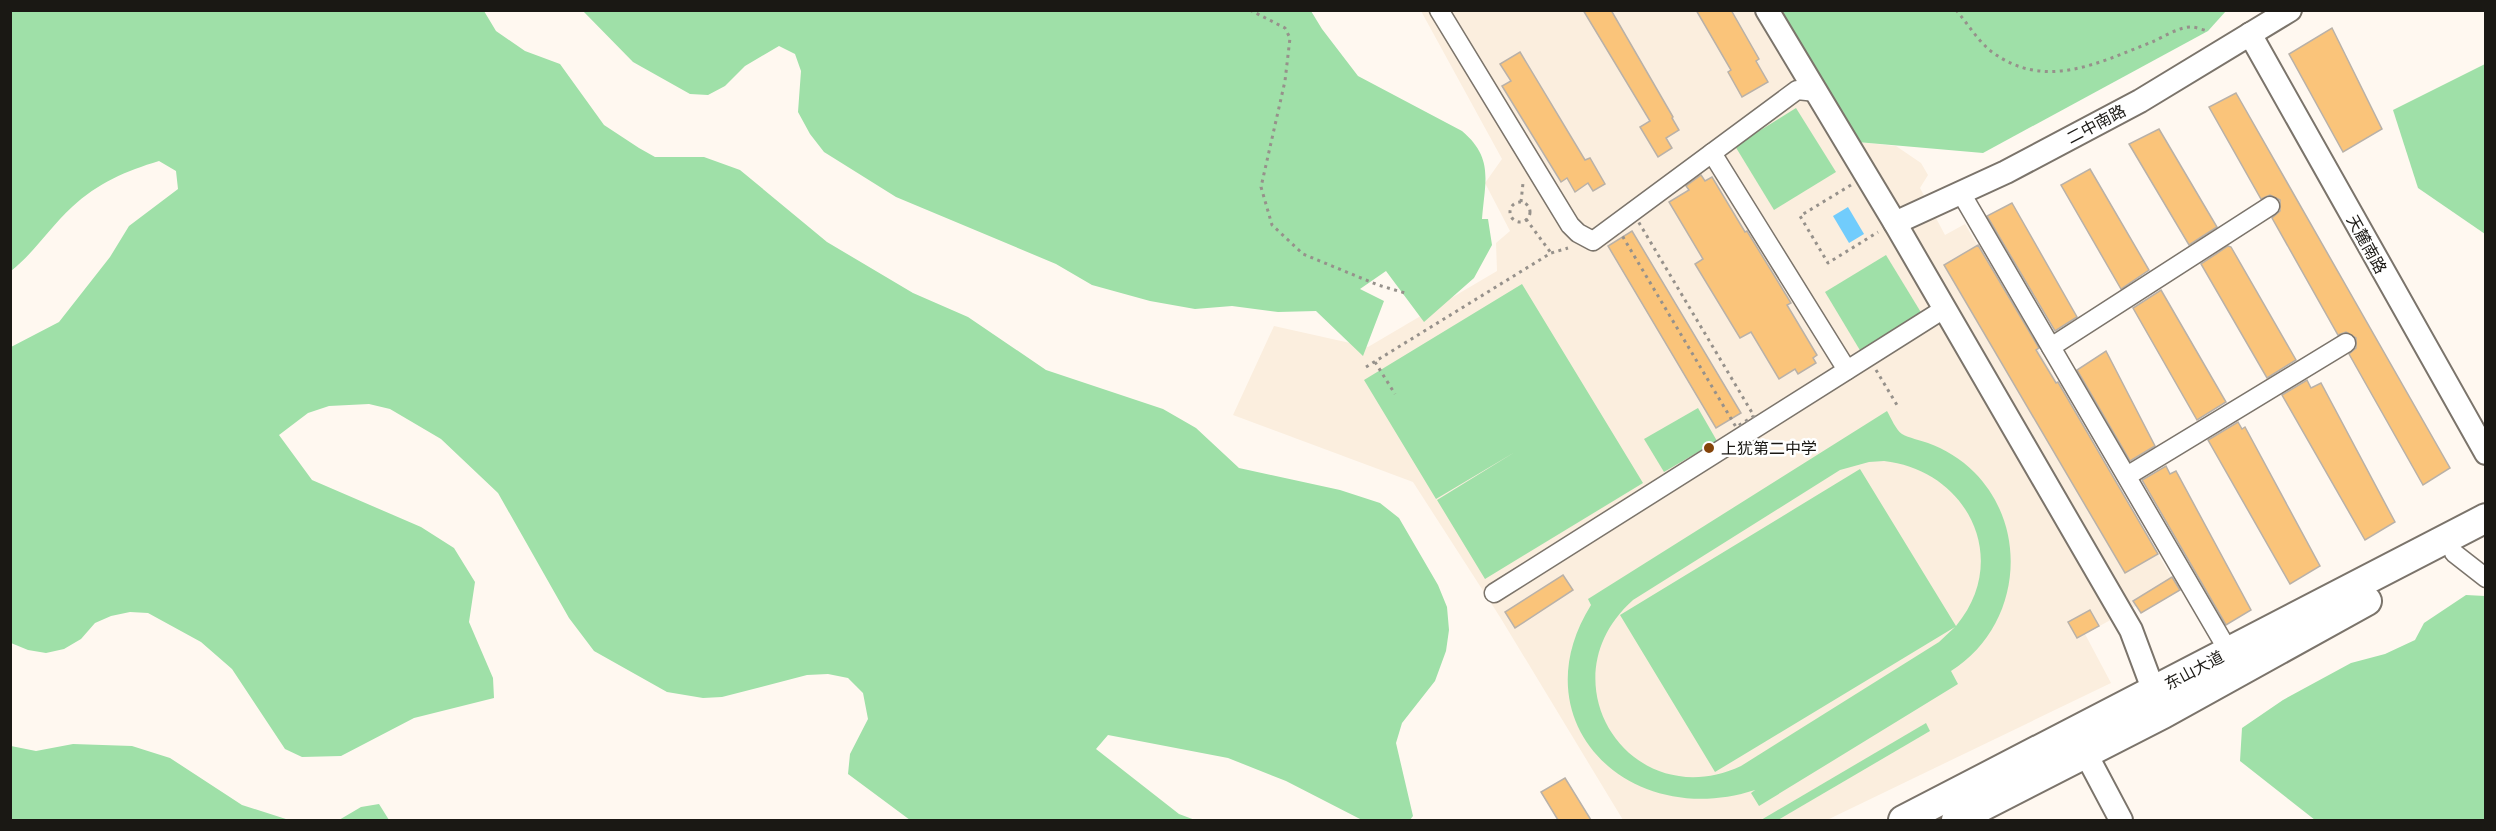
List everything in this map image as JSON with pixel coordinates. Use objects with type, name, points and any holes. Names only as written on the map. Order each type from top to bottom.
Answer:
[{"type":"main road","name":"东山大道","points":[[2158,703],[2229,652],[2486,518]]},
{"type":"main road","name":"东山大道","points":[[1902,820],[2080,743],[2486,537]]},
{"type":"main road","name":"东山大道","points":[[1956,820],[2080,743]]},
{"type":"street","points":[[1439,10],[1570,225],[1593,241],[1797,90],[1816,92]]},
{"type":"street","points":[[1767,10],[1816,92],[1887,227],[1944,309],[2131,630],[2158,703]]},
{"type":"street","name":"二中南路","points":[[1887,227],[2006,172],[2140,101],[2290,10]]},
{"type":"street","name":"天麓南路","points":[[2250,34],[2486,453]]},
{"type":"street","points":[[1712,153],[1847,370]]},
{"type":"street","points":[[1961,193],[2229,652]]},
{"type":"street","points":[[2051,347],[2270,206]]},
{"type":"street","points":[[1494,593],[1944,309]]},
{"type":"street","points":[[2127,476],[2346,343]]},
{"type":"street","points":[[2454,553],[2486,578]]},
{"type":"street","points":[[2080,743],[2121,820]]},
{"type":"path","points":[[1250,10],[1285,28],[1290,38],[1285,81],[1261,187],[1272,225],[1303,254],[1378,285],[1405,293]]},
{"type":"path","points":[[1956,10],[1972,33],[1993,52],[2021,67],[2049,73],[2071,71],[2108,59],[2190,27],[2208,31]]},
{"type":"path","points":[[1521,202],[1524,192],[1523,182]]},
{"type":"path","points":[[1852,184],[1800,216],[1828,263],[1887,227]]},
{"type":"path","points":[[1521,202],[1529,208],[1530,214],[1526,219],[1517,221],[1511,214],[1513,205],[1521,202]]},
{"type":"path","points":[[1635,216],[1754,416],[1736,427],[1617,227],[1635,216]]},
{"type":"path","points":[[1526,219],[1551,253]]},
{"type":"path","points":[[1366,367],[1551,253],[1593,241]]},
{"type":"path","points":[[1375,362],[1395,394]]},
{"type":"path","points":[[1875,369],[1897,405]]},
{"type":"shaded area","name":"上犹第二中学","points":[[1421,11],[1777,11],[1857,142],[1896,146],[1921,163],[1928,175],[1920,188],[1945,235],[1965,224],[2179,590],[2141,613],[2136,606],[2085,634],[2111,683],[1827,820],[1623,820],[1500,617],[1413,482],[1233,415],[1274,326],[1368,347],[1497,271],[1496,243],[1510,231],[1485,183],[1502,159]]},
{"type":"green space","points":[[11,10],[484,11],[496,31],[525,51],[560,64],[604,125],[655,157],[704,157],[740,170],[827,242],[913,293],[968,317],[1046,370],[1163,409],[1196,428],[1239,468],[1340,490],[1380,503],[1399,518],[1438,585],[1447,607],[1449,630],[1446,651],[1435,681],[1402,723],[1396,743],[1413,816],[1410,820],[1362,820],[1286,781],[1228,758],[1108,735],[1096,749],[1179,814],[1195,820],[910,820],[848,774],[850,754],[868,719],[863,693],[848,678],[828,674],[807,675],[722,697],[703,698],[667,692],[594,651],[569,618],[498,493],[441,439],[390,409],[369,404],[329,406],[308,413],[279,435],[312,480],[421,527],[454,548],[475,582],[469,622],[493,678],[494,698],[414,718],[341,756],[302,757],[285,749],[232,669],[201,642],[148,613],[130,612],[111,616],[95,623],[81,639],[64,649],[46,653],[28,650],[11,643],[11,347],[59,322],[110,257],[129,226],[178,189],[176,171],[159,161],[113,179],[92,191],[72,207],[11,271]]},
{"type":"green space","points":[[583,11],[1311,11],[1358,76],[1462,131],[1472,141],[1479,151],[1485,171],[1482,219],[1488,219],[1492,245],[1474,278],[1424,322],[1386,271],[1360,289],[1384,301],[1363,356],[1316,311],[1278,312],[1232,306],[1195,309],[1150,301],[1092,285],[1056,264],[896,197],[824,152],[810,134],[798,112],[801,71],[795,54],[779,46],[745,66],[725,86],[708,95],[690,94],[633,62]]},
{"type":"green space","points":[[1777,11],[2226,11],[2208,31],[1983,153],[1857,142]]},
{"type":"green space","points":[[2485,64],[2485,234],[2418,188],[2393,110]]},
{"type":"green space","points":[[1796,108],[1836,172],[1774,210],[1735,146]]},
{"type":"green space","points":[[1886,255],[1925,319],[1864,357],[1825,292]]},
{"type":"green space","points":[[1522,284],[1643,483],[1485,579],[1437,500],[1515,452],[1436,499],[1364,380]]},
{"type":"green space","points":[[1698,408],[1717,441],[1664,472],[1644,439]]},
{"type":"green space","points":[[1887,411],[1902,434],[1947,451],[1974,472],[1992,495],[2004,522],[2010,549],[2010,578],[2003,605],[1991,630],[1974,653],[1951,671],[1958,684],[1759,806],[1751,793],[1755,790],[1709,799],[1666,795],[1628,780],[1598,757],[1578,726],[1568,689],[1572,648],[1591,605],[1588,599]],"holes":[[[1884,461],[1913,468],[1938,481],[1958,499],[1972,522],[1980,547],[1980,573],[1972,600],[1956,626],[1860,469],[1622,614],[1633,600],[1840,470],[1869,462]],[[1620,616],[1715,772],[1955,627],[1939,642],[1741,766],[1701,777],[1665,773],[1634,757],[1612,732],[1598,702],[1596,667],[1607,632]]]},
{"type":"green space","points":[[2466,595],[2485,596],[2485,820],[2315,820],[2240,761],[2242,728],[2283,700],[2351,663],[2385,654],[2415,640],[2424,623]]},
{"type":"green space","points":[[1926,723],[1930,731],[1778,820],[1761,820]]},
{"type":"green space","points":[[73,744],[132,746],[170,758],[242,805],[289,820],[11,820],[11,746],[36,751]]},
{"type":"green space","points":[[379,804],[389,820],[339,820],[361,807]]},
{"type":"water","points":[[1848,207],[1864,234],[1849,243],[1833,216]]},
{"type":"building","points":[[1583,10],[1611,10],[1673,117],[1679,130],[1666,138],[1672,148],[1658,157],[1640,127],[1650,121]]},
{"type":"building","points":[[1696,10],[1731,10],[1759,59],[1756,61],[1768,82],[1742,97],[1728,72],[1731,70]]},
{"type":"building","points":[[2332,28],[2382,129],[2343,152],[2289,54]]},
{"type":"building","points":[[1520,52],[1585,160],[1590,158],[1605,184],[1593,191],[1588,183],[1575,192],[1567,178],[1561,182],[1502,86],[1511,81],[1500,64]]},
{"type":"building","points":[[2236,93],[2450,468],[2423,485],[2349,354],[2356,348],[2356,338],[2346,332],[2338,335],[2272,218],[2280,211],[2280,200],[2270,195],[2261,199],[2209,107]]},
{"type":"building","points":[[2159,129],[2217,227],[2189,245],[2129,144]]},
{"type":"building","points":[[2090,169],[2149,270],[2121,289],[2061,185]]},
{"type":"building","points":[[1701,175],[1705,181],[1712,177],[1745,232],[1747,231],[1791,303],[1787,305],[1817,355],[1813,358],[1816,363],[1798,374],[1795,369],[1779,379],[1751,332],[1740,338],[1695,264],[1703,259],[1669,202],[1689,190],[1686,186]]},
{"type":"building","points":[[2012,203],[2077,317],[2055,331],[1987,216]]},
{"type":"building","points":[[1632,231],[1741,413],[1716,428],[1608,246]]},
{"type":"building","points":[[1978,245],[2039,348],[2036,350],[2056,383],[2058,382],[2158,554],[2125,573],[1944,265]]},
{"type":"building","points":[[2228,246],[2231,247],[2296,360],[2267,378],[2201,264]]},
{"type":"building","points":[[2161,290],[2226,402],[2197,420],[2133,308]]},
{"type":"building","points":[[2106,351],[2155,446],[2130,461],[2077,370]]},
{"type":"building","points":[[2307,380],[2311,388],[2321,383],[2395,522],[2365,540],[2282,395]]},
{"type":"building","points":[[2238,422],[2242,429],[2245,427],[2320,566],[2290,584],[2208,440]]},
{"type":"building","points":[[2166,466],[2170,474],[2176,471],[2251,610],[2226,625],[2142,480]]},
{"type":"building","points":[[1563,575],[1573,590],[1515,628],[1505,612]]},
{"type":"building","points":[[2172,577],[2180,590],[2141,613],[2133,601]]},
{"type":"building","points":[[2090,610],[2099,626],[2077,638],[2068,622]]},
{"type":"building","points":[[1565,778],[1591,820],[1558,820],[1541,792]]},
{"type":"place","name":"上犹第二中学","points":[[1709,448]]}]
